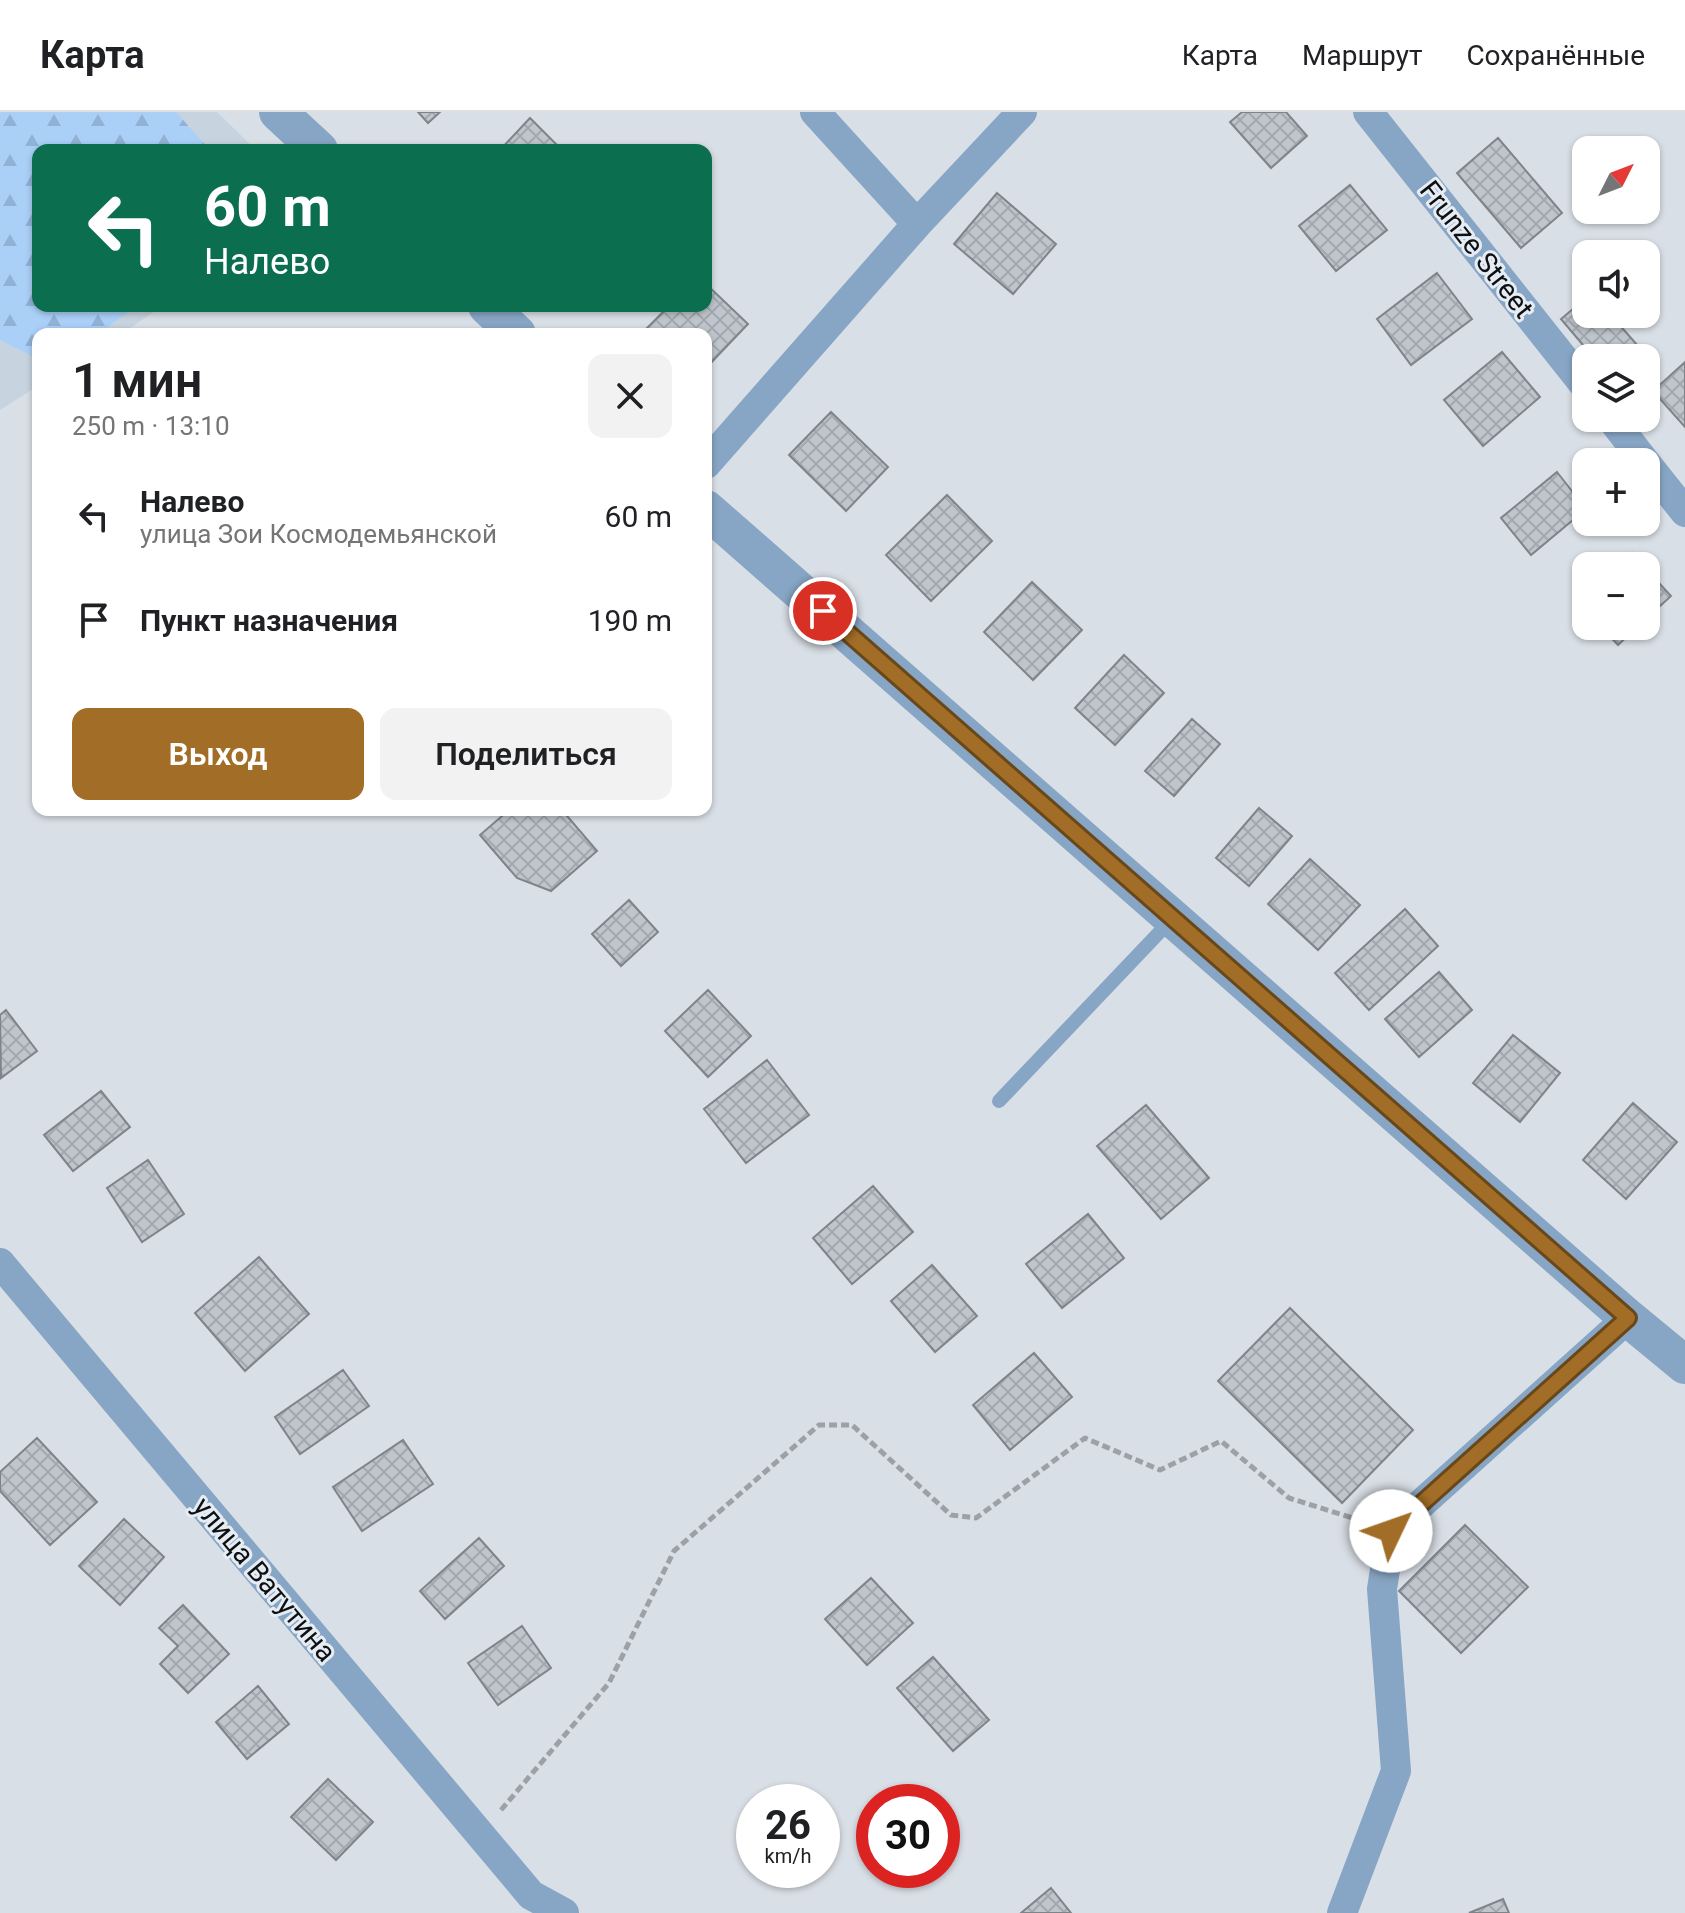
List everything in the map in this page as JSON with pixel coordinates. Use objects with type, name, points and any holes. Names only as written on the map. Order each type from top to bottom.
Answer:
[{"type":"street","points":[[278,112],[313,144]]},
{"type":"street","points":[[815,112],[917,224]]},
{"type":"street","points":[[712,457],[917,224],[1022,112]]},
{"type":"street","name":"Frunze Street","points":[[1381,117],[1572,369]]},
{"type":"street","points":[[493,312],[511,328]]},
{"type":"street","points":[[1622,432],[1635,448]]},
{"type":"street","points":[[1660,480],[1685,512]]},
{"type":"street","points":[[712,514],[1685,1365]]},
{"type":"street","name":"улица Ватутина","points":[[0,1263],[480,1835],[520,1904]]},
{"type":"street","points":[[1342,1913],[1396,1771],[1382,1589],[1391,1531],[1628,1318]]},
{"type":"street","points":[[520,1904],[564,1913]]},
{"type":"lane","points":[[999,1101],[1173,918]]},
{"type":"path","points":[[480,1835],[609,1683],[674,1551],[819,1425],[852,1425],[951,1515],[976,1518],[1085,1438],[1160,1470],[1221,1441],[1289,1498],[1391,1531]]},
{"type":"shaded area","points":[[0,112],[217,112],[250,144],[32,144],[32,312],[154,312],[130,328],[32,328],[32,390],[0,410]]},
{"type":"green space","points":[[0,112],[176,112],[205,144],[32,144],[32,312],[129,312],[106,328],[32,328],[32,356],[0,340]]},
{"type":"building","points":[[418,112],[440,112],[428,123]]},
{"type":"building","points":[[1242,112],[1286,112],[1307,136],[1271,168],[1230,122]]},
{"type":"building","points":[[530,118],[556,144],[506,144]]},
{"type":"building","points":[[1498,138],[1562,213],[1521,248],[1457,173]]},
{"type":"building","points":[[1350,185],[1387,230],[1336,271],[1299,226]]},
{"type":"building","points":[[997,193],[1056,244],[1013,294],[954,244]]},
{"type":"building","points":[[1437,273],[1472,319],[1411,365],[1377,319]]},
{"type":"building","points":[[712,290],[748,324],[712,362],[712,328],[647,328],[663,312],[712,312]]},
{"type":"building","points":[[1572,310],[1572,328],[1622,328],[1636,344],[1582,344],[1561,319]]},
{"type":"building","points":[[1502,352],[1540,397],[1483,446],[1444,400]]},
{"type":"building","points":[[1685,362],[1685,427],[1660,399],[1660,385]]},
{"type":"building","points":[[831,412],[888,467],[846,511],[789,455]]},
{"type":"building","points":[[1557,472],[1572,491],[1572,521],[1531,555],[1501,518]]},
{"type":"building","points":[[947,495],[992,541],[931,601],[886,555]]},
{"type":"building","points":[[1032,582],[1082,630],[1033,680],[984,632]]},
{"type":"building","points":[[1660,584],[1671,596],[1660,606]]},
{"type":"building","points":[[1124,655],[1164,693],[1115,745],[1075,708]]},
{"type":"building","points":[[1192,719],[1220,744],[1174,796],[1145,771]]},
{"type":"building","points":[[1259,808],[1292,836],[1249,886],[1216,858]]},
{"type":"building","points":[[502,816],[567,816],[597,851],[551,891],[517,878],[480,835]]},
{"type":"building","points":[[1310,859],[1360,905],[1318,950],[1268,904]]},
{"type":"building","points":[[629,900],[658,932],[621,966],[592,934]]},
{"type":"building","points":[[1405,909],[1438,946],[1369,1010],[1335,973]]},
{"type":"building","points":[[1439,972],[1472,1010],[1419,1057],[1385,1019]]},
{"type":"building","points":[[708,990],[751,1036],[708,1077],[665,1031]]},
{"type":"building","points":[[6,1010],[37,1051],[1,1078],[0,1015]]},
{"type":"building","points":[[1513,1035],[1560,1073],[1520,1122],[1473,1083]]},
{"type":"building","points":[[767,1060],[809,1115],[746,1163],[704,1109]]},
{"type":"building","points":[[101,1091],[130,1127],[73,1171],[44,1135]]},
{"type":"building","points":[[1633,1103],[1677,1142],[1626,1199],[1583,1160]]},
{"type":"building","points":[[1146,1105],[1209,1178],[1161,1219],[1097,1146]]},
{"type":"building","points":[[148,1160],[184,1214],[142,1242],[107,1188]]},
{"type":"building","points":[[873,1186],[913,1232],[852,1284],[813,1238]]},
{"type":"building","points":[[1088,1214],[1124,1258],[1062,1308],[1026,1264]]},
{"type":"building","points":[[259,1257],[309,1314],[245,1371],[195,1313]]},
{"type":"building","points":[[932,1265],[977,1316],[935,1352],[891,1301]]},
{"type":"building","points":[[1290,1308],[1413,1430],[1342,1503],[1218,1381]]},
{"type":"building","points":[[1034,1353],[1072,1397],[1010,1450],[973,1405]]},
{"type":"building","points":[[343,1370],[369,1406],[300,1454],[275,1417]]},
{"type":"building","points":[[37,1438],[97,1502],[50,1545],[0,1491],[0,1472]]},
{"type":"building","points":[[403,1440],[433,1484],[362,1531],[333,1487]]},
{"type":"building","points":[[124,1519],[164,1557],[120,1605],[79,1566]]},
{"type":"building","points":[[1465,1525],[1528,1587],[1461,1653],[1399,1591]]},
{"type":"building","points":[[479,1538],[504,1566],[445,1619],[420,1591]]},
{"type":"building","points":[[871,1578],[913,1623],[867,1665],[825,1619]]},
{"type":"building","points":[[183,1605],[229,1654],[188,1693],[160,1664],[178,1646],[159,1628]]},
{"type":"building","points":[[522,1626],[551,1668],[498,1705],[468,1663]]},
{"type":"building","points":[[933,1657],[989,1720],[953,1751],[897,1688]]},
{"type":"building","points":[[258,1686],[289,1724],[247,1759],[216,1722]]},
{"type":"building","points":[[328,1779],[373,1822],[336,1860],[291,1817]]},
{"type":"building","points":[[1051,1888],[1071,1913],[1021,1913]]},
{"type":"building","points":[[1503,1899],[1509,1913],[1469,1913]]},
{"type":"route","points":[[823,611],[1628,1318],[1391,1531]]}]
